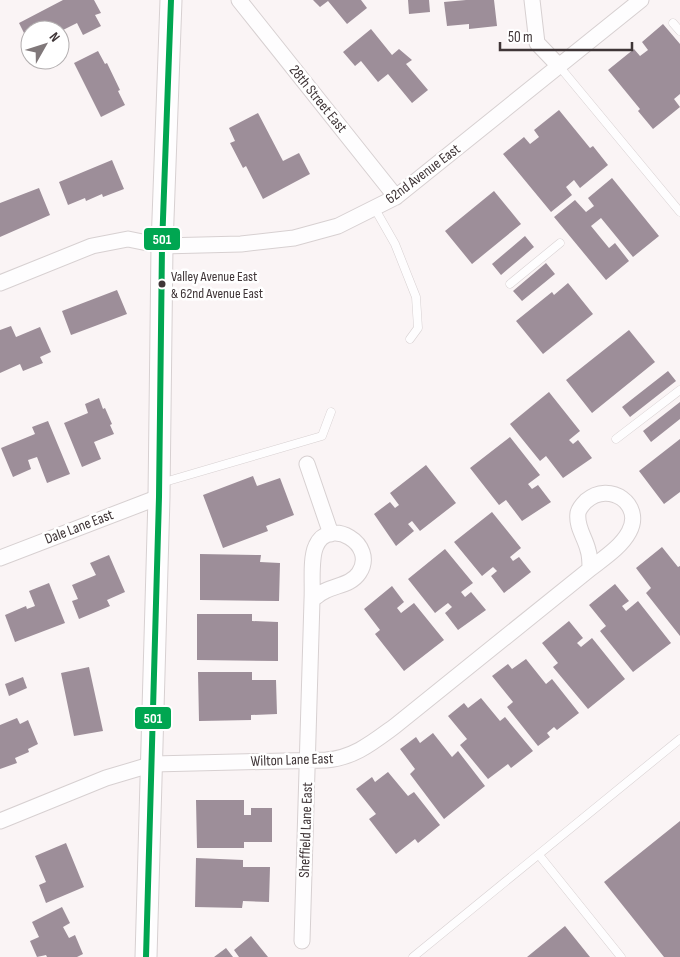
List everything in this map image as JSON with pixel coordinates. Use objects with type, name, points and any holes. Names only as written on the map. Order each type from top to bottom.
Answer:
[{"type":"main road","points":[[146,957],[159,490],[162,246],[171,0]]},
{"type":"street","name":"28th Street East","points":[[239,0],[396,197]]},
{"type":"street","points":[[532,0],[537,43],[559,66]]},
{"type":"street","name":"62nd Avenue East","points":[[162,246],[242,244],[294,238],[338,226],[375,208],[396,197],[640,0]]},
{"type":"street","points":[[0,283],[92,246],[128,240],[162,246]]},
{"type":"street","points":[[307,464],[331,534],[344,534],[356,542],[362,550],[363,556],[362,568],[357,576],[325,590],[312,600]]},
{"type":"street","name":"Dale Lane East","points":[[0,558],[159,490]]},
{"type":"street","name":"Wilton Lane East","points":[[0,822],[106,778],[152,764],[308,761],[343,758],[363,749],[590,569],[619,544],[632,526],[632,514],[630,508],[621,497],[614,493],[603,493],[593,496],[585,502],[579,511],[579,527],[588,549],[590,569]]},
{"type":"street","name":"Sheffield Lane East","points":[[302,941],[315,549],[320,540],[331,534]]},
{"type":"lane","points":[[674,23],[680,31]]},
{"type":"lane","points":[[559,66],[680,212]]},
{"type":"lane","points":[[375,208],[395,244],[416,297],[418,328],[410,339]]},
{"type":"lane","points":[[510,284],[560,243]]},
{"type":"lane","points":[[616,439],[680,390]]},
{"type":"lane","points":[[159,490],[322,436],[331,412]]},
{"type":"lane","points":[[413,957],[680,739]]},
{"type":"lane","points":[[539,855],[622,957]]},
{"type":"building","points":[[63,0],[94,0],[101,13],[95,15],[101,26],[83,35],[77,23],[70,26],[70,20],[25,20]]},
{"type":"building","points":[[313,0],[361,0],[367,8],[347,24],[328,1],[320,7]]},
{"type":"building","points":[[408,0],[429,0],[430,12],[409,14]]},
{"type":"building","points":[[494,0],[497,26],[469,29],[469,24],[447,26],[444,2]]},
{"type":"building","points":[[663,24],[680,44],[680,94],[674,99],[680,107],[653,129],[638,111],[640,109],[608,70],[634,49],[640,56],[648,50],[642,42]]},
{"type":"building","points":[[371,29],[392,55],[399,49],[412,60],[406,64],[428,90],[412,103],[388,74],[378,82],[361,61],[355,66],[343,52]]},
{"type":"building","points":[[98,51],[105,64],[107,63],[125,105],[101,117],[74,63]]},
{"type":"building","points":[[559,110],[590,148],[593,146],[608,165],[580,188],[574,180],[566,187],[572,195],[551,212],[503,154],[524,137],[530,144],[539,137],[534,130]]},
{"type":"building","points":[[258,113],[283,161],[299,153],[310,174],[263,199],[246,166],[243,168],[230,143],[235,141],[229,128]]},
{"type":"building","points":[[112,160],[124,189],[103,197],[102,194],[86,201],[85,198],[68,205],[59,182]]},
{"type":"building","points":[[612,178],[659,236],[633,257],[601,218],[591,226],[609,248],[615,243],[629,261],[606,280],[554,217],[575,200],[586,212],[594,206],[588,198]]},
{"type":"building","points":[[39,188],[50,215],[0,237],[0,203]]},
{"type":"building","points":[[494,191],[521,224],[472,264],[445,231]]},
{"type":"building","points":[[525,236],[534,247],[501,275],[492,264]]},
{"type":"building","points":[[546,263],[555,274],[522,301],[513,291]]},
{"type":"building","points":[[568,283],[593,314],[543,354],[516,321],[552,292],[554,295]]},
{"type":"building","points":[[117,290],[127,314],[71,335],[62,311]]},
{"type":"building","points":[[11,326],[16,337],[40,327],[51,352],[40,357],[43,363],[23,371],[20,364],[0,373],[0,330]]},
{"type":"building","points":[[629,330],[655,362],[592,413],[566,380]]},
{"type":"building","points":[[668,371],[676,381],[630,417],[622,407]]},
{"type":"building","points":[[549,392],[580,431],[569,440],[573,444],[578,440],[592,458],[563,478],[546,456],[540,461],[510,424]]},
{"type":"building","points":[[99,398],[112,424],[110,425],[114,434],[94,442],[101,459],[82,467],[64,423],[88,413],[85,404]]},
{"type":"building","points":[[680,402],[680,419],[651,442],[643,431]]},
{"type":"building","points":[[48,421],[70,474],[47,483],[37,457],[28,460],[31,469],[13,477],[1,448],[35,434],[32,427]]},
{"type":"building","points":[[510,437],[540,475],[528,484],[532,489],[538,485],[551,502],[522,521],[506,500],[499,505],[470,468]]},
{"type":"building","points":[[680,439],[680,492],[664,504],[639,471]]},
{"type":"building","points":[[426,465],[456,503],[420,531],[412,521],[408,524],[414,531],[396,546],[374,514],[390,502],[395,508],[399,505],[390,493]]},
{"type":"building","points":[[253,476],[257,486],[280,478],[294,515],[266,526],[268,531],[223,548],[203,495]]},
{"type":"building","points":[[492,512],[521,548],[510,557],[513,561],[519,557],[531,572],[504,593],[491,576],[497,571],[493,567],[482,576],[454,542]]},
{"type":"building","points":[[662,547],[678,567],[680,566],[680,636],[646,593],[651,588],[636,568]]},
{"type":"building","points":[[445,549],[473,583],[461,592],[465,597],[471,592],[486,610],[458,630],[445,613],[452,607],[448,603],[435,613],[408,579]]},
{"type":"building","points":[[200,554],[261,555],[260,562],[280,563],[279,601],[200,600]]},
{"type":"building","points":[[109,555],[125,592],[107,600],[110,606],[79,619],[72,601],[78,599],[72,585],[96,575],[90,563]]},
{"type":"building","points":[[49,583],[65,623],[15,642],[5,615],[26,606],[27,609],[35,606],[29,591]]},
{"type":"building","points":[[615,584],[629,601],[622,606],[626,611],[638,601],[671,643],[633,672],[600,631],[606,626],[589,605]]},
{"type":"building","points":[[392,586],[404,602],[397,608],[401,613],[414,603],[444,640],[404,671],[375,634],[380,630],[364,609]]},
{"type":"building","points":[[197,614],[252,614],[252,621],[278,622],[278,661],[197,660]]},
{"type":"building","points":[[569,621],[583,638],[577,643],[581,647],[592,638],[625,679],[588,709],[553,667],[558,663],[542,643]]},
{"type":"building","points":[[526,659],[546,684],[552,679],[579,713],[557,730],[554,727],[547,733],[550,737],[538,746],[507,707],[513,702],[492,676],[508,664],[512,669]]},
{"type":"building","points":[[89,667],[103,731],[74,736],[61,673]]},
{"type":"building","points":[[198,672],[252,672],[252,680],[276,680],[277,714],[251,715],[251,720],[199,721]]},
{"type":"building","points":[[23,677],[27,688],[9,696],[5,684]]},
{"type":"building","points":[[481,698],[500,721],[505,717],[533,751],[511,768],[508,764],[488,779],[460,745],[467,739],[448,716],[464,703],[468,708]]},
{"type":"building","points":[[17,718],[20,724],[28,720],[38,744],[28,749],[29,752],[15,758],[17,763],[0,769],[0,725]]},
{"type":"building","points":[[433,733],[452,757],[458,751],[485,786],[444,819],[410,774],[415,769],[400,749],[416,737],[420,743]]},
{"type":"building","points":[[388,772],[408,796],[414,792],[440,825],[418,843],[415,839],[396,854],[369,819],[376,814],[356,789],[372,777],[375,782]]},
{"type":"building","points":[[196,800],[244,800],[244,815],[251,815],[251,808],[272,808],[272,842],[244,842],[244,848],[197,848]]},
{"type":"building","points":[[680,821],[680,957],[664,957],[604,882]]},
{"type":"building","points":[[66,843],[84,887],[46,903],[39,885],[46,882],[35,856]]},
{"type":"building","points":[[196,858],[243,860],[243,867],[270,867],[269,902],[243,901],[242,908],[195,907]]},
{"type":"building","points":[[62,907],[70,923],[63,927],[69,938],[75,935],[83,954],[77,957],[47,957],[46,955],[37,957],[30,941],[39,937],[32,922]]},
{"type":"building","points":[[565,926],[590,957],[527,957]]},
{"type":"building","points":[[251,936],[268,957],[239,957],[234,950]]},
{"type":"building","points":[[226,948],[233,957],[214,957]]},
{"type":"transit line","name":"501","points":[[146,957],[159,497],[162,246],[171,0]]},
{"type":"place","name":"Valley Avenue East & 62nd Avenue East","points":[[162,284]]}]
